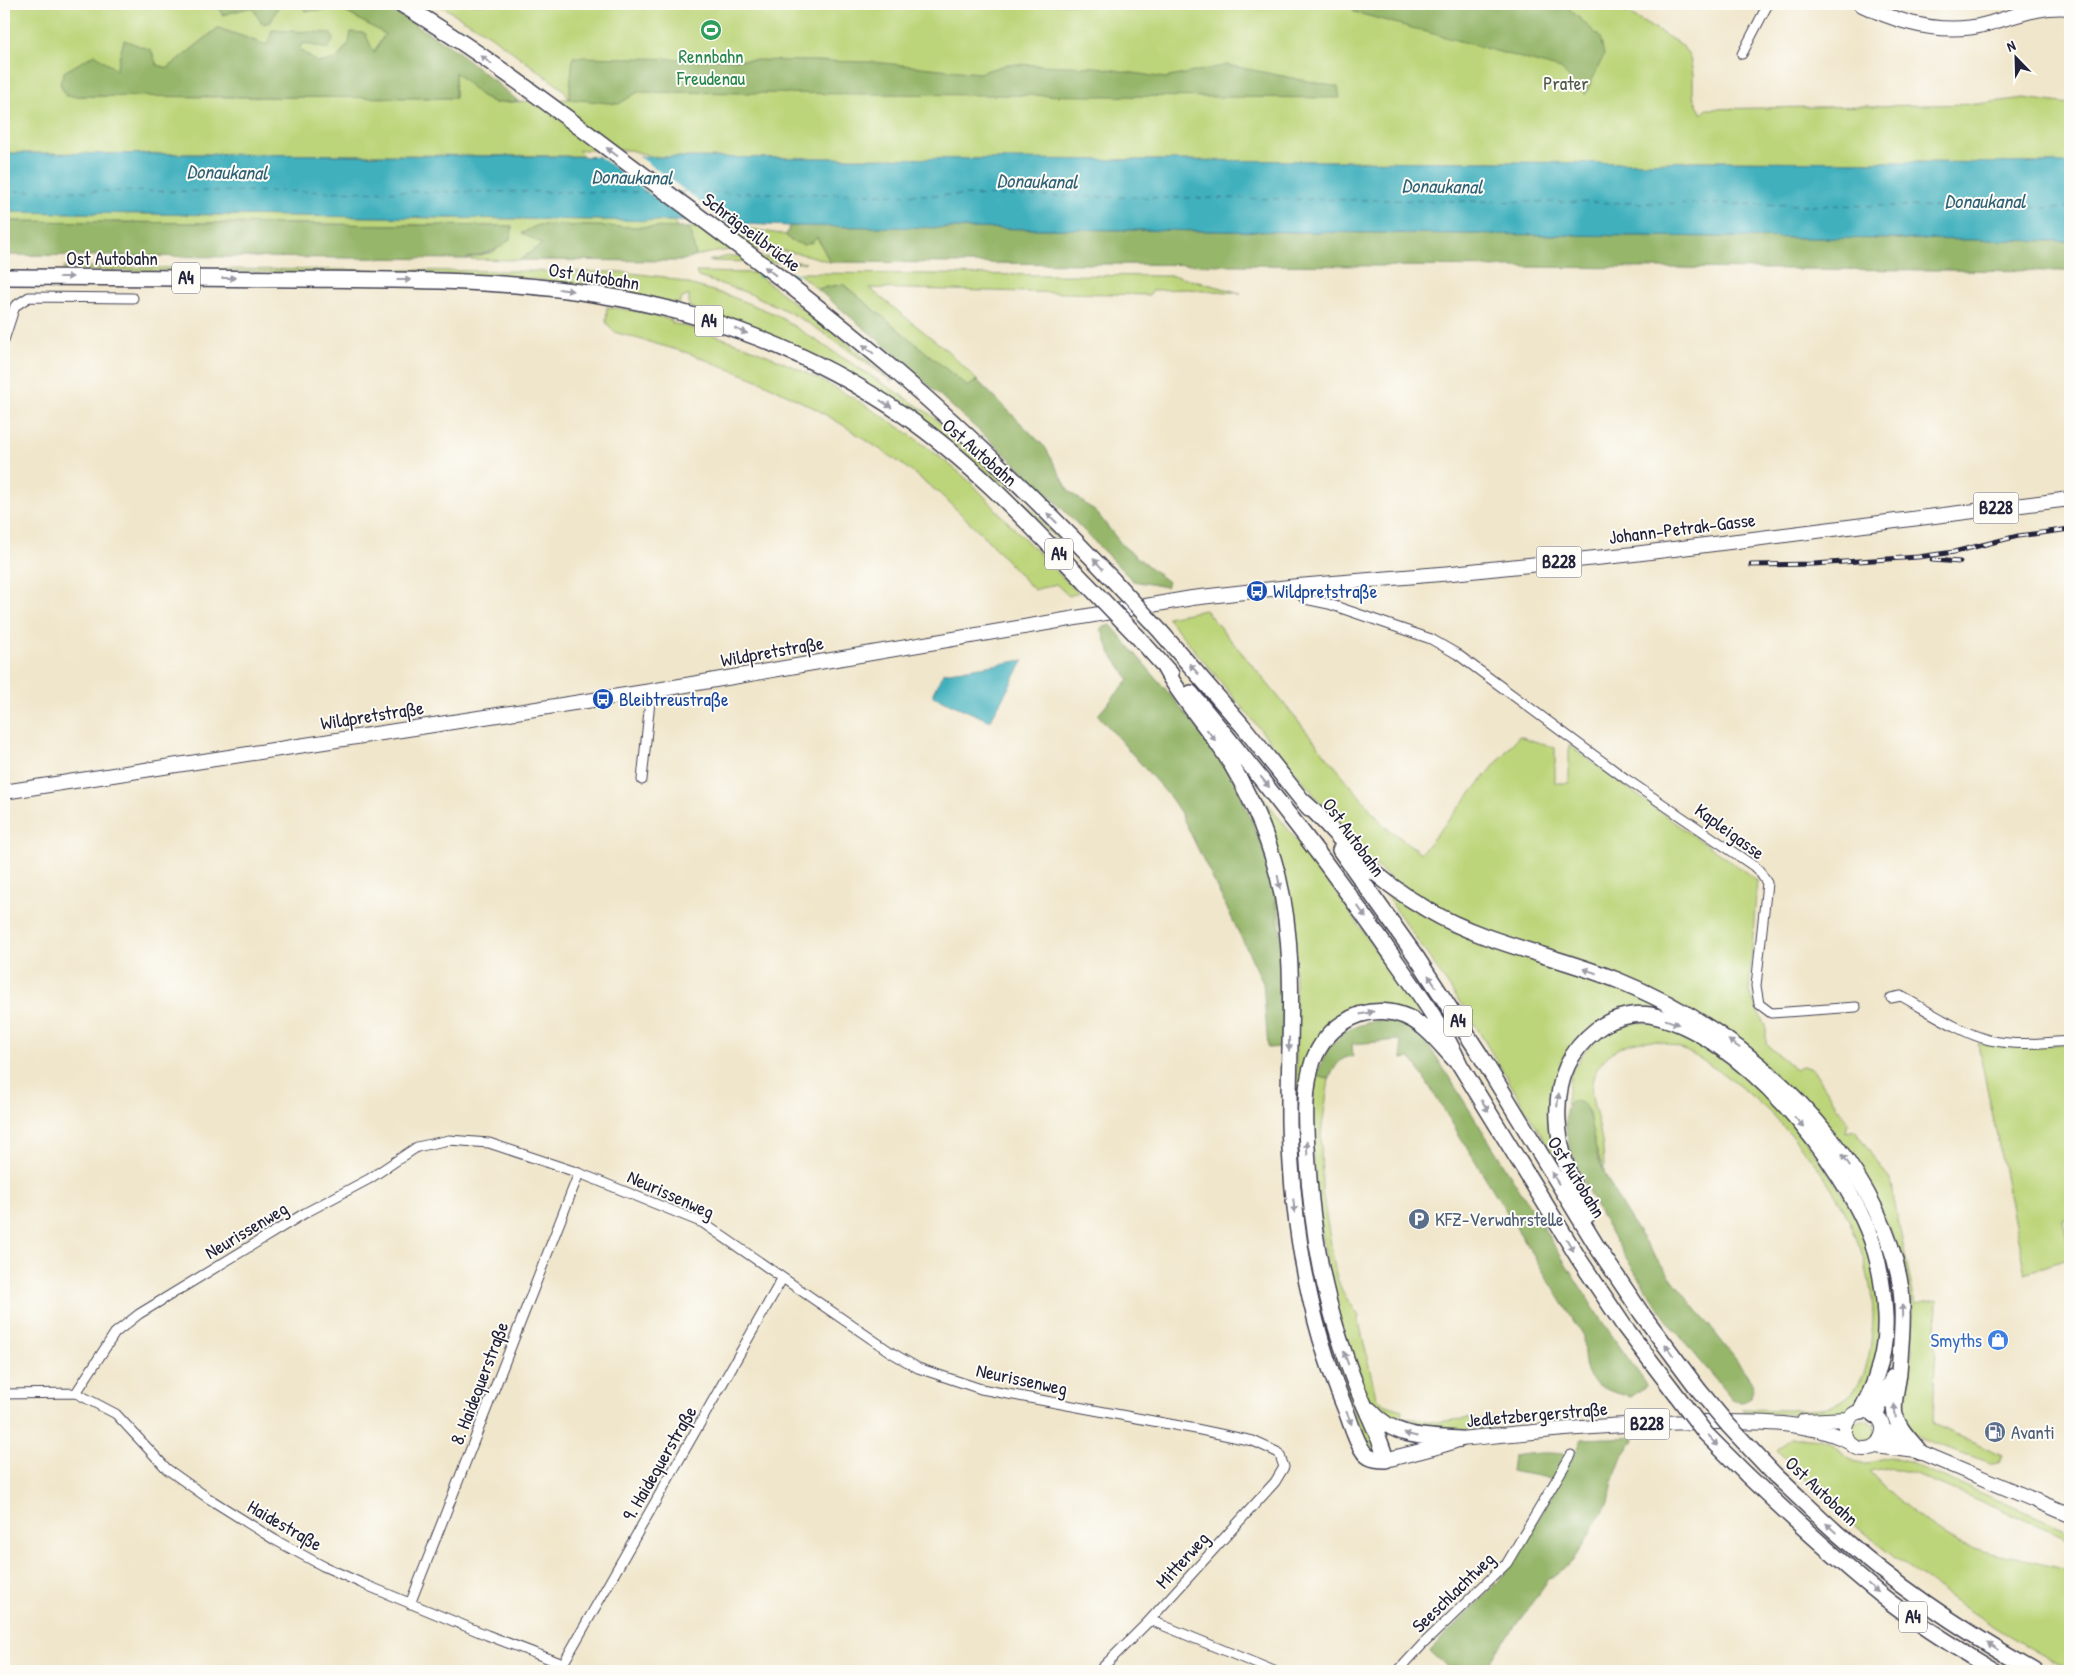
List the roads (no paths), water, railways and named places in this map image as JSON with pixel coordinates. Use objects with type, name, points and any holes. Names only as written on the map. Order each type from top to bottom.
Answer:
[{"type":"highway","name":"Schrägseilbrücke","points":[[401,4],[466,45],[526,88],[808,301]]},
{"type":"highway","name":"Ost Autobahn","points":[[11,277],[425,280],[525,285],[600,295],[667,308],[735,329],[794,353],[849,380],[906,416],[962,459],[1030,524],[1164,667],[1183,683],[1332,869],[1401,968],[1453,1048],[1460,1065],[1579,1260],[1624,1326],[1706,1434],[1747,1476],[1822,1545],[1882,1596],[1952,1645],[1995,1671]]},
{"type":"highway","points":[[4,285],[11,277]]},
{"type":"highway","name":"Ost Autobahn","points":[[808,301],[893,369],[1028,494],[1113,580],[1242,725],[1303,801],[1417,958],[1479,1053],[1599,1250],[1642,1314],[1698,1389],[1728,1425],[1775,1475],[1868,1559],[1944,1615],[2034,1671]]},
{"type":"highway","points":[[1164,667],[1176,689],[1219,745],[1244,788],[1262,827],[1278,877],[1286,923],[1288,950],[1292,1177],[1304,1270],[1320,1338],[1336,1388],[1358,1441],[1370,1458],[1386,1460],[1382,1444],[1344,1352],[1328,1300],[1310,1202],[1305,1123],[1308,1082],[1314,1060],[1330,1034],[1345,1021],[1362,1014],[1381,1011],[1398,1014],[1416,1022],[1460,1065]]},
{"type":"highway","points":[[1303,801],[1318,814],[1355,855],[1393,887],[1429,911],[1470,931],[1616,980],[1680,1009],[1746,1053],[1774,1077],[1810,1113],[1846,1159],[1867,1193],[1893,1256],[1901,1288],[1902,1318],[1894,1413],[1900,1427],[1920,1452]]},
{"type":"highway","points":[[1599,1250],[1595,1228],[1581,1203],[1562,1154],[1557,1126],[1562,1076],[1572,1056],[1586,1038],[1604,1024],[1624,1016],[1648,1015],[1673,1021],[1701,1035],[1738,1061],[1773,1094],[1806,1130],[1833,1167],[1857,1208],[1873,1244],[1882,1284],[1885,1318],[1882,1355],[1878,1371],[1861,1415]]},
{"type":"highway","points":[[1861,1415],[1899,1359]]},
{"type":"highway","points":[[1364,1403],[1382,1422],[1403,1434],[1422,1438],[1460,1440]]},
{"type":"main road","points":[[1860,4],[1896,19],[1920,25],[1947,28],[1985,25],[2041,9],[2070,8]]},
{"type":"main road","name":"Johann-Petrak-Gasse","points":[[1298,586],[1535,565],[2070,499]]},
{"type":"main road","name":"Wildpretstraße","points":[[4,792],[651,691],[1192,598],[1298,586]]},
{"type":"main road","points":[[1861,1415],[1882,1423],[1883,1429],[1881,1438],[1870,1449],[1857,1448],[1847,1440],[1844,1430],[1861,1415]]},
{"type":"main road","name":"Jedletzbergerstraße","points":[[1386,1460],[1425,1449],[1444,1446],[1460,1440],[1572,1427],[1671,1422],[1784,1423],[1861,1415]]},
{"type":"main road","name":"Jedletzbergerstraße","points":[[1784,1423],[1826,1432],[1847,1440]]},
{"type":"main road","points":[[1883,1429],[1920,1452],[2070,1515]]},
{"type":"main road","points":[[1875,1446],[1920,1452]]},
{"type":"street","points":[[1742,54],[1768,4]]},
{"type":"street","points":[[4,340],[15,306],[29,298],[133,298]]},
{"type":"street","name":"Kapleigasse","points":[[1298,586],[1299,593],[1305,599],[1329,604],[1432,639],[1457,654],[1626,779],[1758,868],[1767,883],[1756,986],[1759,1004],[1771,1013],[1856,1007]]},
{"type":"street","points":[[642,780],[651,691]]},
{"type":"street","points":[[1891,998],[1901,996],[1965,1031],[1989,1040],[2012,1042],[2070,1041]]},
{"type":"street","name":"Neurissenweg","points":[[76,1393],[115,1333],[139,1314],[305,1213],[369,1178],[417,1147],[449,1140],[489,1142],[579,1173],[704,1224],[782,1279],[892,1353],[918,1368],[981,1389],[1253,1442],[1279,1453],[1284,1467]]},
{"type":"street","name":"8. Haidequerstraße","points":[[410,1604],[579,1173]]},
{"type":"street","name":"9. Haidequerstraße","points":[[566,1668],[782,1279]]},
{"type":"street","name":"Haidestraße","points":[[4,1394],[76,1393],[116,1414],[167,1468],[208,1498],[276,1540],[323,1566],[566,1668]]},
{"type":"street","name":"Seeschlachtweg","points":[[1398,1671],[1422,1645],[1507,1563],[1571,1455]]},
{"type":"street","name":"Mitterweg","points":[[1100,1671],[1150,1620],[1275,1482],[1284,1467]]},
{"type":"street","points":[[1150,1620],[1274,1671]]},
{"type":"water","name":"Donaukanal","points":[[4,153],[1647,163],[1693,161],[2070,163],[2070,241],[790,226],[674,221],[4,212]]},
{"type":"water","points":[[1024,660],[990,721],[933,696],[943,673]]},
{"type":"waterway","points":[[758,276],[768,275]]},
{"type":"waterway","points":[[787,275],[796,275]]},
{"type":"railway","points":[[1751,565],[1814,564],[1918,557],[1954,552],[2018,536],[2070,529]]},
{"type":"railway","points":[[1932,560],[1960,562]]},
{"type":"place","name":"Rennbahn Freudenau","points":[[711,30]]},
{"type":"place","name":"Wildpretstraße","points":[[1257,591]]},
{"type":"place","name":"Bleibtreustraße","points":[[603,699]]},
{"type":"place","name":"KFZ-Verwahrstelle","points":[[1419,1219]]},
{"type":"place","name":"Smyths","points":[[1998,1340]]},
{"type":"place","name":"Avanti","points":[[1995,1432]]},
{"type":"park label","name":"Prater","points":[[1566,83]]}]
